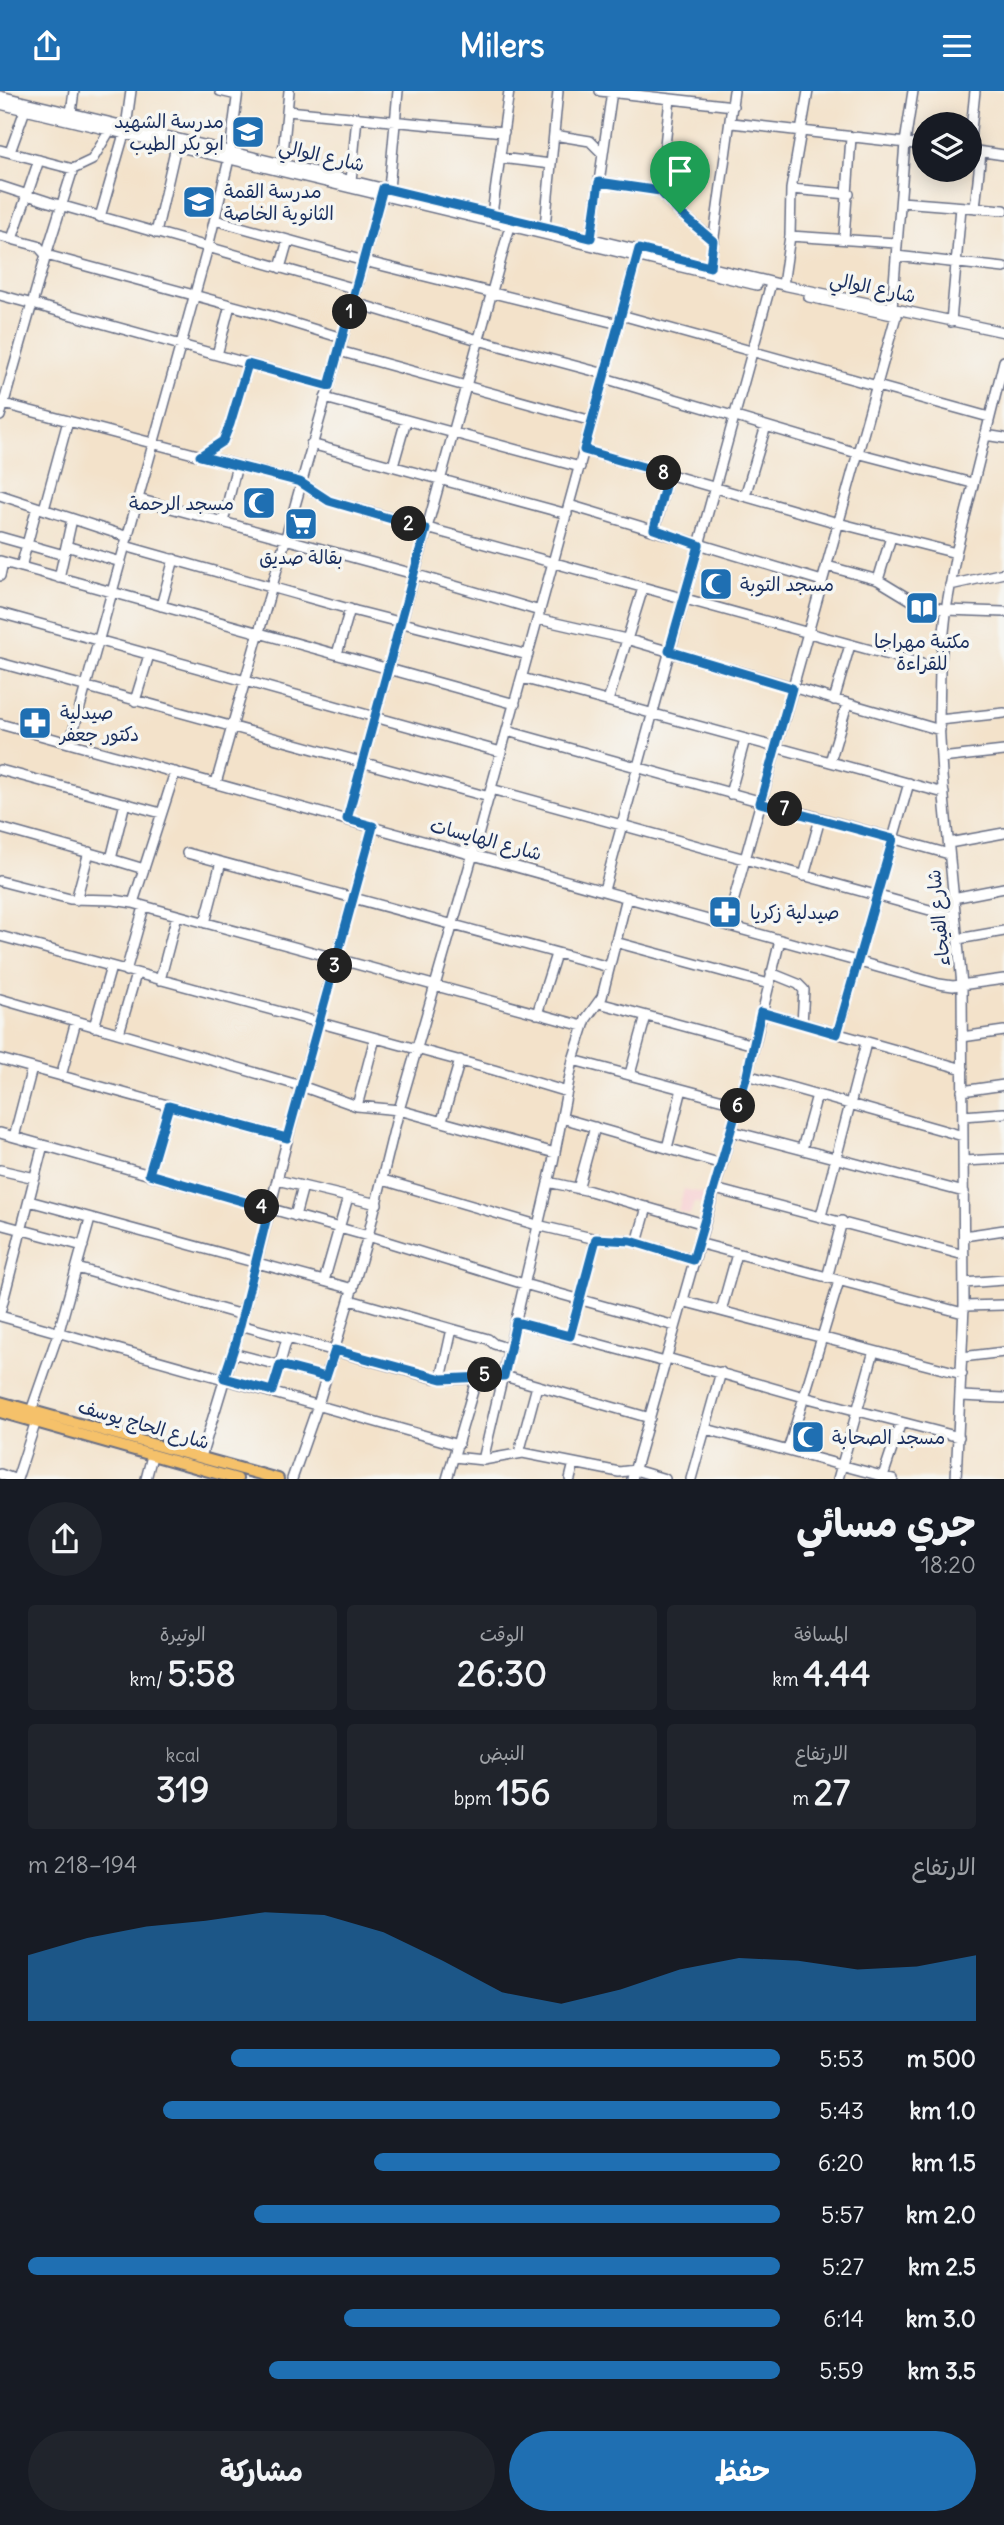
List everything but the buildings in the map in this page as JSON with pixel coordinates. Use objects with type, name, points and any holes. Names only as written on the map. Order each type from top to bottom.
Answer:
[{"type":"main road","name":"شارع الحاج يوسف","points":[[0,1402],[152,1456],[237,1479]]},
{"type":"main road","name":"شارع الحاج يوسف","points":[[0,1412],[36,1415],[278,1479]]},
{"type":"street","points":[[71,113],[74,91]]},
{"type":"street","points":[[100,217],[125,130],[131,91]]},
{"type":"street","points":[[70,743],[208,247],[230,155],[238,93],[220,91]]},
{"type":"street","points":[[282,164],[289,91]]},
{"type":"street","points":[[216,783],[384,191],[396,121],[398,91]]},
{"type":"street","points":[[492,214],[509,91]]},
{"type":"street","points":[[545,227],[558,91]]},
{"type":"street","points":[[600,91],[678,97],[733,106]]},
{"type":"street","points":[[710,267],[732,123],[734,91]]},
{"type":"street","points":[[783,285],[790,236],[791,190],[808,91]]},
{"type":"street","points":[[727,925],[858,453],[894,312],[896,243],[905,143],[913,91]]},
{"type":"street","points":[[973,112],[975,91]]},
{"type":"street","points":[[591,238],[612,92]]},
{"type":"street","name":"شارع الوالي","points":[[0,96],[71,113],[176,146],[282,164],[510,226],[710,267],[1004,337]]},
{"type":"street","points":[[660,191],[678,97]]},
{"type":"street","name":"شارع الوالي","points":[[0,104],[110,131],[125,130],[492,214],[591,238],[770,288],[1004,332]]},
{"type":"street","points":[[25,110],[5,151],[73,169],[92,160],[110,131]]},
{"type":"street","points":[[288,111],[503,132]]},
{"type":"street","points":[[351,181],[357,117]]},
{"type":"street","points":[[732,123],[912,144]]},
{"type":"street","points":[[554,135],[590,141],[603,154]]},
{"type":"street","points":[[844,238],[851,137]]},
{"type":"street","points":[[156,233],[176,146]]},
{"type":"street","points":[[982,152],[1004,155]]},
{"type":"street","points":[[500,158],[551,164]]},
{"type":"street","points":[[12,239],[38,160]]},
{"type":"street","points":[[0,417],[73,169]]},
{"type":"street","points":[[599,182],[660,191],[680,213],[713,241]]},
{"type":"street","points":[[975,208],[978,182]]},
{"type":"street","points":[[0,186],[60,206],[356,289]]},
{"type":"street","points":[[791,190],[849,194]]},
{"type":"street","points":[[901,202],[1004,210]]},
{"type":"street","points":[[951,322],[961,207]]},
{"type":"street","points":[[215,220],[492,293],[752,351],[989,417]]},
{"type":"street","points":[[347,819],[510,226]]},
{"type":"street","points":[[0,236],[38,246],[46,255],[342,338]]},
{"type":"street","points":[[790,236],[896,243]]},
{"type":"street","points":[[280,268],[288,240]]},
{"type":"street","points":[[292,1479],[318,1405],[369,1236],[399,1109],[473,854],[639,253]]},
{"type":"street","points":[[896,256],[1004,268]]},
{"type":"street","points":[[604,890],[770,288]]},
{"type":"street","points":[[0,295],[329,386]]},
{"type":"street","points":[[352,302],[858,453],[972,483]]},
{"type":"street","points":[[217,355],[230,305]]},
{"type":"street","points":[[339,351],[592,421]]},
{"type":"street","name":"شارع الفيحاء","points":[[956,1479],[964,1310],[962,985],[941,758],[940,669],[946,610],[956,553],[1004,361]]},
{"type":"street","points":[[200,456],[223,441],[248,364]]},
{"type":"street","points":[[325,398],[580,467]]},
{"type":"street","points":[[4,404],[300,482],[329,501],[940,669]]},
{"type":"street","points":[[393,466],[406,420]]},
{"type":"street","points":[[21,567],[68,421]]},
{"type":"street","points":[[745,496],[766,426]]},
{"type":"street","points":[[985,435],[1004,438]]},
{"type":"street","points":[[312,444],[440,478],[654,529],[822,581]]},
{"type":"street","points":[[584,450],[838,523],[956,553]]},
{"type":"street","points":[[223,522],[237,465]]},
{"type":"street","points":[[654,529],[668,474]]},
{"type":"street","points":[[0,495],[72,519],[174,559],[528,656]]},
{"type":"street","points":[[138,499],[414,573],[539,615],[847,704],[939,725],[1004,713]]},
{"type":"street","points":[[59,577],[72,519]]},
{"type":"street","points":[[0,537],[27,545],[121,562]]},
{"type":"street","points":[[878,580],[891,537]]},
{"type":"street","points":[[161,606],[174,559]]},
{"type":"street","points":[[0,576],[2,562],[514,704]]},
{"type":"street","points":[[827,566],[878,580],[911,600],[946,610],[1004,616]]},
{"type":"street","points":[[950,585],[1004,573]]},
{"type":"street","points":[[608,701],[643,588]]},
{"type":"street","points":[[337,654],[350,609]]},
{"type":"street","points":[[0,613],[501,752]]},
{"type":"street","points":[[834,700],[850,645]]},
{"type":"street","points":[[135,701],[149,655]]},
{"type":"street","points":[[0,663],[363,762],[621,825],[955,917]]},
{"type":"street","points":[[522,678],[944,793]]},
{"type":"street","points":[[830,762],[847,704]]},
{"type":"street","name":"شارع الهايسات","points":[[0,724],[939,984],[962,985],[1004,979]]},
{"type":"street","points":[[507,731],[949,854]]},
{"type":"street","points":[[730,794],[745,739]]},
{"type":"street","points":[[941,758],[1004,751]]},
{"type":"street","points":[[0,770],[161,813]]},
{"type":"street","points":[[133,903],[175,772]]},
{"type":"street","points":[[837,1034],[909,783]]},
{"type":"street","points":[[111,859],[125,803]]},
{"type":"street","points":[[804,876],[820,819]]},
{"type":"street","points":[[201,1457],[243,1315],[287,1138],[373,826]]},
{"type":"street","points":[[0,828],[144,869]]},
{"type":"street","points":[[949,843],[1004,832]]},
{"type":"street","points":[[76,900],[89,852]]},
{"type":"street","points":[[187,853],[609,967]]},
{"type":"street","points":[[205,923],[221,862]]},
{"type":"street","points":[[0,881],[76,900],[107,899],[133,903],[583,1026]]},
{"type":"street","points":[[953,898],[1004,888]]},
{"type":"street","points":[[483,1460],[555,1153],[573,1060],[583,1026],[599,1003],[627,897]]},
{"type":"street","points":[[118,1033],[144,907]]},
{"type":"street","points":[[160,980],[177,915]]},
{"type":"street","points":[[958,939],[1004,931]]},
{"type":"street","points":[[0,936],[460,1060],[566,1092]]},
{"type":"street","points":[[633,1474],[747,1075],[780,940]]},
{"type":"street","points":[[615,942],[769,984]]},
{"type":"street","points":[[537,1014],[556,954]]},
{"type":"street","points":[[94,1027],[111,967]]},
{"type":"street","points":[[771,973],[798,984],[804,990],[802,1024]]},
{"type":"street","points":[[0,999],[301,1086],[357,1106],[399,1109],[555,1153]]},
{"type":"street","points":[[599,1003],[754,1045]]},
{"type":"street","points":[[761,1012],[963,1069]]},
{"type":"street","points":[[630,1075],[646,1016]]},
{"type":"street","points":[[61,1076],[76,1021]]},
{"type":"street","points":[[962,1037],[1004,1031]]},
{"type":"street","points":[[357,1106],[375,1038]]},
{"type":"street","points":[[821,1216],[866,1043]]},
{"type":"street","points":[[0,1059],[287,1138]]},
{"type":"street","points":[[442,1121],[460,1060]]},
{"type":"street","points":[[573,1060],[738,1104]]},
{"type":"street","points":[[14,1137],[32,1068]]},
{"type":"street","points":[[747,1075],[963,1136]]},
{"type":"street","points":[[962,1091],[1004,1085]]},
{"type":"street","points":[[667,1148],[682,1089]]},
{"type":"street","points":[[802,1149],[817,1095]]},
{"type":"street","points":[[149,1174],[169,1106]]},
{"type":"street","points":[[963,1116],[1004,1113]]},
{"type":"street","points":[[562,1118],[722,1164]]},
{"type":"street","points":[[578,1189],[595,1128]]},
{"type":"street","points":[[731,1131],[964,1192]]},
{"type":"street","points":[[0,1133],[369,1236],[524,1284],[675,1326]]},
{"type":"street","points":[[43,1145],[3,1287],[0,1314],[458,1445]]},
{"type":"street","points":[[963,1161],[1004,1159]]},
{"type":"street","points":[[0,1170],[35,1178]]},
{"type":"street","points":[[277,1179],[377,1204]]},
{"type":"street","points":[[383,1180],[537,1224],[596,1239],[638,1243],[693,1260]]},
{"type":"street","points":[[548,1182],[704,1224]]},
{"type":"street","points":[[295,1216],[303,1186]]},
{"type":"street","points":[[715,1189],[964,1255]]},
{"type":"street","points":[[324,1281],[348,1197]]},
{"type":"street","points":[[29,1201],[353,1289]]},
{"type":"street","points":[[638,1243],[647,1207]]},
{"type":"street","points":[[0,1474],[16,1479],[90,1219]]},
{"type":"street","points":[[827,1278],[842,1221]]},
{"type":"street","points":[[0,1224],[83,1246]]},
{"type":"street","points":[[964,1236],[1004,1230]]},
{"type":"street","points":[[570,1336],[596,1239]]},
{"type":"street","points":[[698,1243],[827,1278],[964,1310],[1004,1305]]},
{"type":"street","points":[[721,1311],[737,1254]]},
{"type":"street","points":[[77,1268],[243,1315]]},
{"type":"street","points":[[964,1283],[1004,1280]]},
{"type":"street","points":[[788,1450],[839,1281]]},
{"type":"street","points":[[350,1300],[488,1339],[510,1349]]},
{"type":"street","points":[[682,1301],[962,1374]]},
{"type":"street","points":[[516,1322],[721,1372],[804,1397],[959,1437]]},
{"type":"street","points":[[240,1325],[442,1379],[504,1376],[650,1418]]},
{"type":"street","points":[[442,1379],[452,1329]]},
{"type":"street","points":[[272,1391],[287,1338]]},
{"type":"street","points":[[838,1479],[874,1351]]},
{"type":"street","points":[[962,1357],[1004,1352]]},
{"type":"street","points":[[232,1353],[326,1377]]},
{"type":"street","points":[[691,1479],[721,1372]]},
{"type":"street","points":[[447,1479],[477,1377]]},
{"type":"street","points":[[519,1453],[537,1385]]},
{"type":"street","points":[[961,1396],[1004,1398]]},
{"type":"street","points":[[706,1429],[886,1478],[901,1422]]},
{"type":"street","points":[[454,1457],[483,1460],[519,1453],[665,1479]]},
{"type":"street","points":[[146,1479],[152,1456]]},
{"type":"street","points":[[570,1479],[574,1463]]},
{"type":"shaded area","points":[[684,1189],[705,1194],[702,1204],[694,1202],[690,1215],[678,1211]]},
{"type":"place","name":"مدرسة الشهيد ابو بكر الطيب","points":[[248,132]]},
{"type":"place","name":"مدرسة القمة الثانوية الخاصة","points":[[199,202]]},
{"type":"place","name":"مسجد الرحمة","points":[[259,503]]},
{"type":"place","name":"بقالة صديق","points":[[301,524]]},
{"type":"place","name":"مسجد التوبة","points":[[716,584]]},
{"type":"place","name":"مكتبة مهراجا للقراءة","points":[[922,608]]},
{"type":"place","name":"صيدلية دكتور جعفر","points":[[35,723]]},
{"type":"place","name":"صيدلية زكريا","points":[[725,912]]},
{"type":"place","name":"مسجد الصحابة","points":[[808,1437]]},
{"type":"route","points":[[599,182],[660,191],[680,213],[713,241],[710,267],[639,249],[584,450],[668,474],[654,529],[699,545],[669,651],[792,688],[760,803],[893,839],[837,1034],[761,1012],[747,1075],[693,1260],[631,1241],[596,1239],[570,1336],[516,1322],[504,1376],[434,1378],[335,1350],[326,1377],[280,1365],[272,1391],[224,1378],[235,1345],[269,1209],[149,1174],[169,1106],[287,1138],[373,826],[347,819],[426,529],[329,501],[300,482],[200,456],[223,441],[248,364],[329,386],[383,188],[591,238],[599,182]]}]
